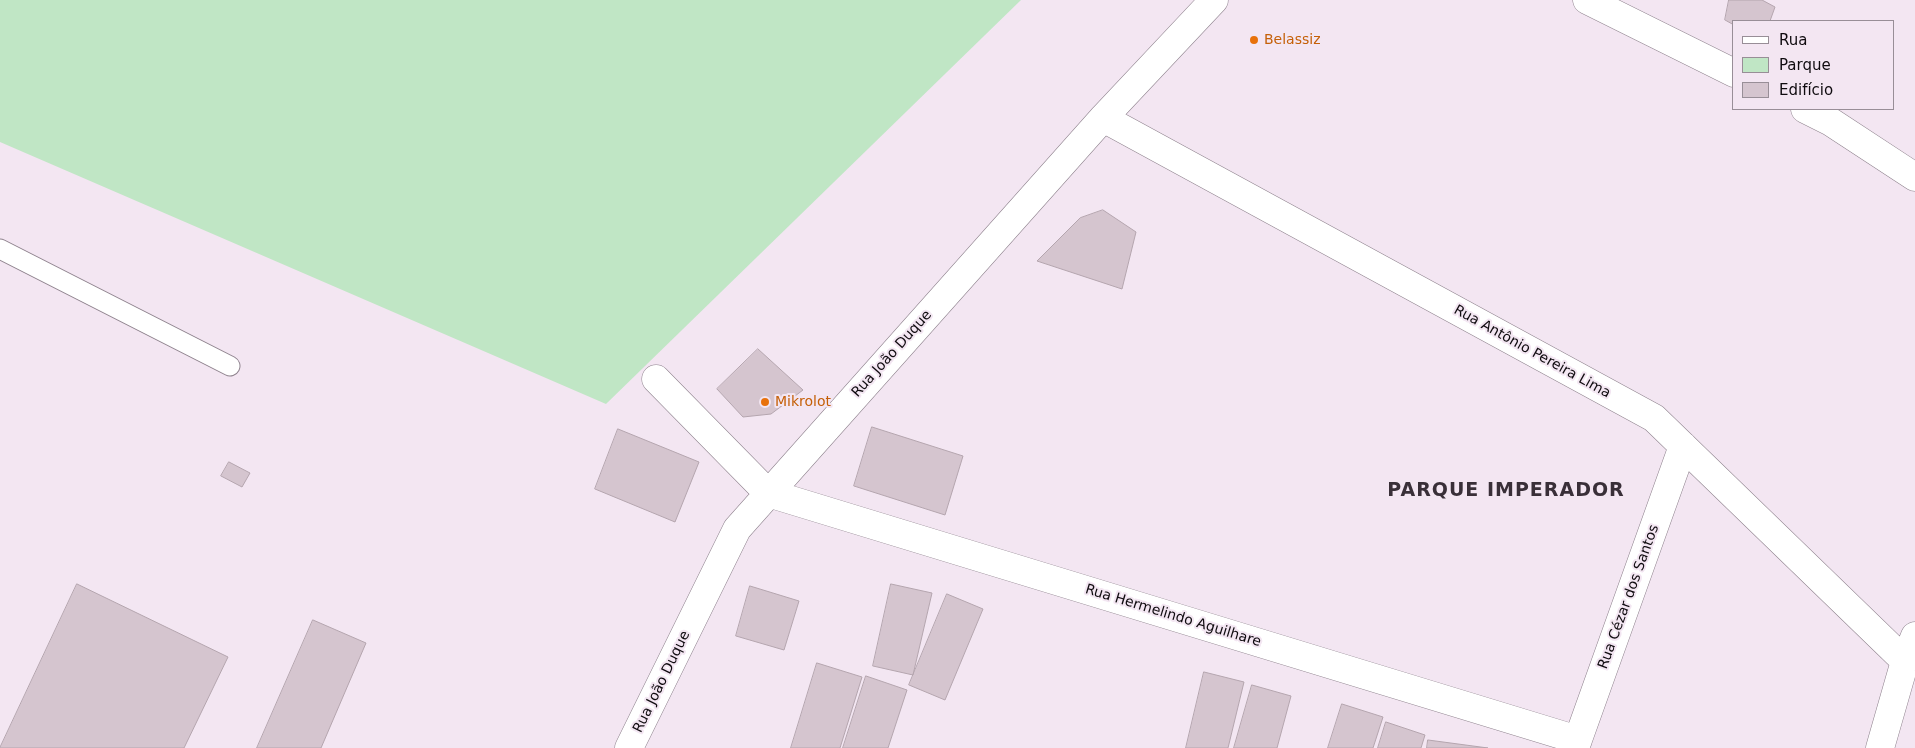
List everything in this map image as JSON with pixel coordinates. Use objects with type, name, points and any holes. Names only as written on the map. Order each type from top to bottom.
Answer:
[{"type":"street","name":"Rua João Duque","points":[[630,748],[736,529],[1103,118],[1214,0]]},
{"type":"street","points":[[1587,0],[1732,72]]},
{"type":"street","points":[[1807,110],[1831,122],[1915,177]]},
{"type":"street","name":"Rua Antônio Pereira Lima","points":[[1103,118],[1654,418],[1910,648]]},
{"type":"street","points":[[656,379],[768,493]]},
{"type":"street","name":"Rua Cézar dos Santos","points":[[1576,744],[1683,446]]},
{"type":"street","name":"Rua Hermelindo Aguilhare","points":[[768,493],[1576,744]]},
{"type":"street","points":[[1880,748],[1910,648]]},
{"type":"lane","points":[[0,248],[230,366]]},
{"type":"green space","points":[[0,0],[1021,0],[606,404],[0,142]]},
{"type":"building","points":[[1729,0],[1762,0],[1775,7],[1770,20],[1732,20],[1732,24],[1725,20]]},
{"type":"building","points":[[1103,210],[1136,232],[1122,289],[1037,261],[1080,218]]},
{"type":"building","points":[[758,349],[803,390],[771,414],[743,417],[717,389]]},
{"type":"building","points":[[872,427],[963,456],[945,515],[854,486]]},
{"type":"building","points":[[618,429],[699,462],[675,522],[595,489]]},
{"type":"building","points":[[229,462],[250,473],[242,487],[221,476]]},
{"type":"building","points":[[77,584],[228,657],[184,748],[0,748]]},
{"type":"building","points":[[891,584],[932,593],[913,675],[873,666]]},
{"type":"building","points":[[750,586],[799,601],[784,650],[736,636]]},
{"type":"building","points":[[947,594],[983,609],[945,700],[909,685]]},
{"type":"building","points":[[313,620],[366,643],[321,748],[257,748]]},
{"type":"building","points":[[817,663],[862,677],[840,748],[791,748]]},
{"type":"building","points":[[1204,672],[1244,682],[1228,748],[1186,748]]},
{"type":"building","points":[[866,676],[907,690],[888,748],[843,748]]},
{"type":"building","points":[[1252,685],[1291,696],[1277,748],[1234,748]]},
{"type":"building","points":[[1342,704],[1383,717],[1373,748],[1328,748]]},
{"type":"building","points":[[1386,722],[1425,735],[1421,748],[1378,748]]},
{"type":"building","points":[[1428,740],[1488,748],[1427,748]]},
{"type":"place","name":"Belassiz","points":[[1254,40]]},
{"type":"place","name":"Mikrolot","points":[[765,402]]},
{"type":"district","name":"PARQUE IMPERADOR","points":[[1506,491]]}]
